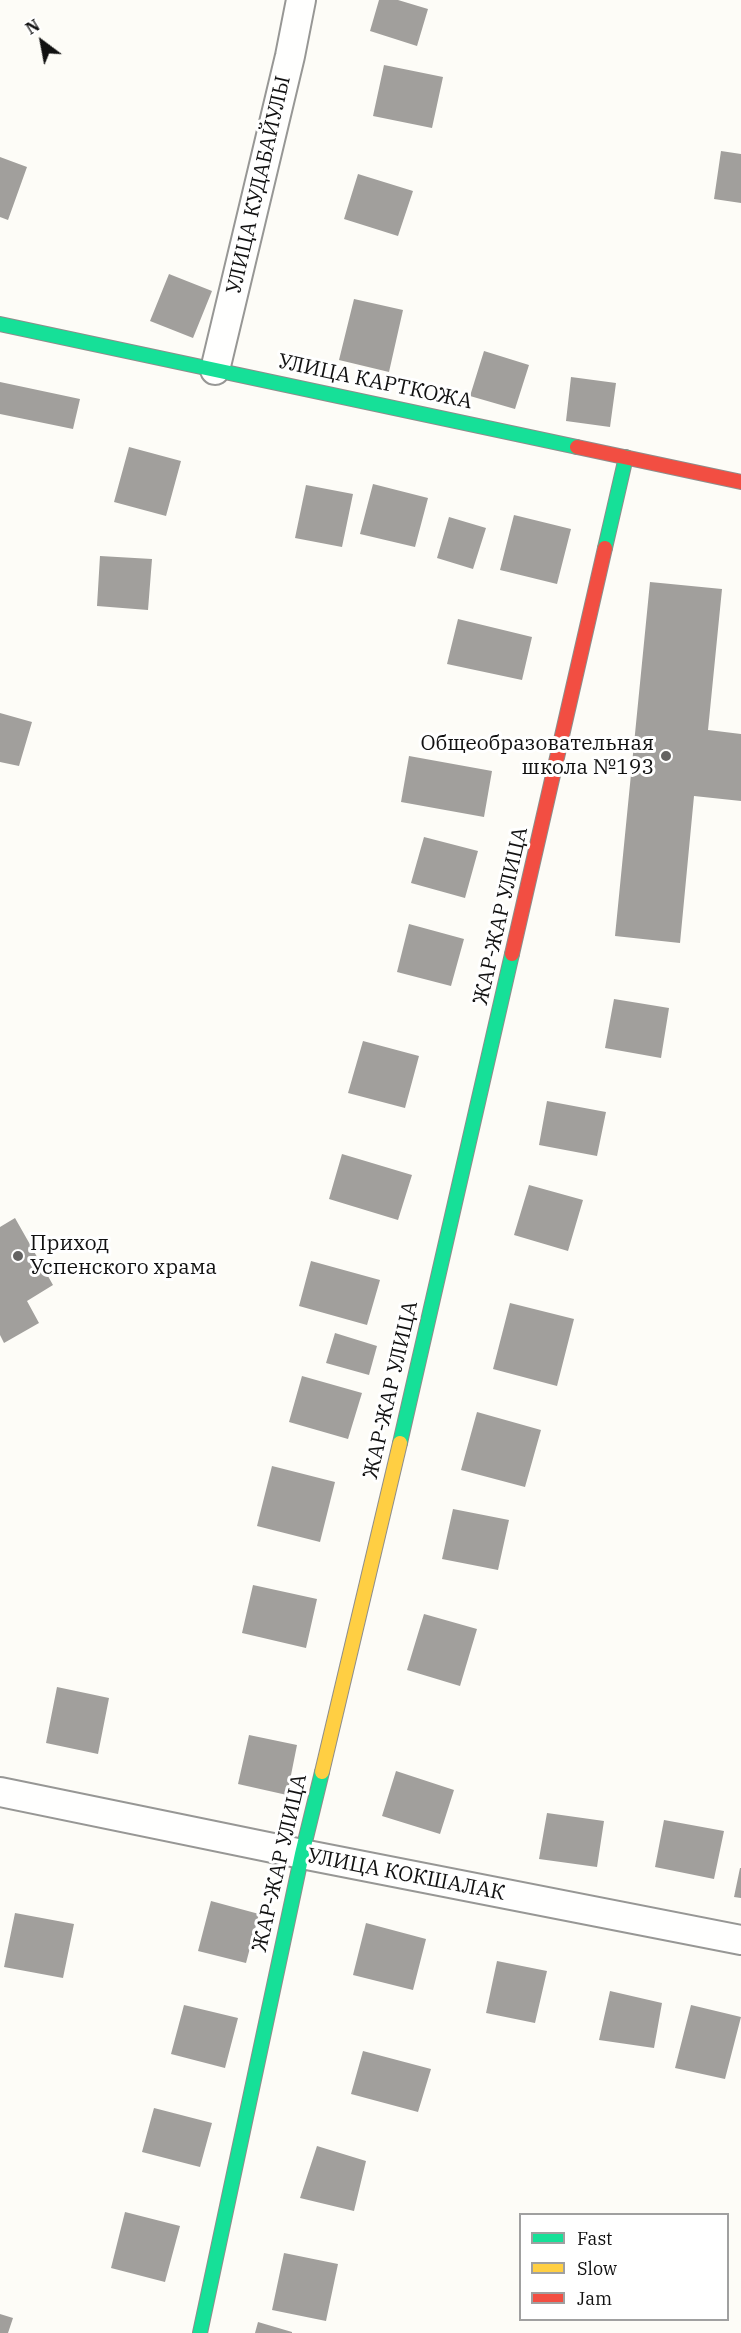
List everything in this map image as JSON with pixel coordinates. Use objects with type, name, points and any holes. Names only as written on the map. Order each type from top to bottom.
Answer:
[{"type":"street","name":"УЛИЦА КУДАБАЙУЛЫ","points":[[215,370],[290,56],[301,0]]},
{"type":"street","name":"УЛИЦА КАРТКОЖА","points":[[0,324],[741,482]]},
{"type":"street","name":"ЖАР-ЖАР УЛИЦА","points":[[200,2333],[302,1854],[432,1309],[626,457]]},
{"type":"street","name":"УЛИЦА КОКШАЛАК","points":[[0,1792],[741,1940]]},
{"type":"building","points":[[379,0],[398,0],[428,9],[417,46],[370,31]]},
{"type":"building","points":[[384,65],[443,77],[432,128],[373,116]]},
{"type":"building","points":[[721,151],[741,154],[741,203],[714,199]]},
{"type":"building","points":[[0,157],[27,167],[8,220],[0,217]]},
{"type":"building","points":[[358,174],[413,191],[398,236],[344,219]]},
{"type":"building","points":[[169,274],[212,291],[193,338],[150,321]]},
{"type":"building","points":[[354,299],[403,310],[389,372],[339,360]]},
{"type":"building","points":[[484,351],[529,365],[515,409],[470,396]]},
{"type":"building","points":[[571,377],[616,383],[610,427],[566,421]]},
{"type":"building","points":[[0,382],[80,399],[73,429],[0,414]]},
{"type":"building","points":[[129,447],[181,461],[166,516],[114,502]]},
{"type":"building","points":[[373,484],[428,498],[415,547],[360,534]]},
{"type":"building","points":[[306,485],[353,494],[342,547],[295,538]]},
{"type":"building","points":[[514,515],[571,529],[557,584],[500,570]]},
{"type":"building","points":[[449,517],[486,528],[473,569],[437,558]]},
{"type":"building","points":[[100,556],[152,559],[148,610],[97,606]]},
{"type":"building","points":[[650,582],[722,589],[708,730],[741,734],[741,801],[694,796],[680,943],[615,936]]},
{"type":"building","points":[[458,619],[532,637],[522,680],[447,664]]},
{"type":"building","points":[[0,713],[32,722],[19,766],[0,762]]},
{"type":"building","points":[[409,756],[492,771],[484,817],[401,802]]},
{"type":"building","points":[[424,837],[478,851],[465,898],[411,883]]},
{"type":"building","points":[[409,924],[464,939],[451,986],[397,972]]},
{"type":"building","points":[[614,999],[669,1008],[661,1058],[605,1048]]},
{"type":"building","points":[[363,1041],[419,1056],[405,1108],[348,1093]]},
{"type":"building","points":[[547,1101],[606,1112],[597,1156],[539,1145]]},
{"type":"building","points":[[342,1154],[412,1175],[398,1220],[329,1199]]},
{"type":"building","points":[[529,1185],[583,1200],[568,1251],[514,1235]]},
{"type":"building","name":"Приход Успенского храма","points":[[15,1218],[53,1285],[27,1301],[39,1323],[4,1343],[0,1335],[0,1227]]},
{"type":"building","points":[[311,1261],[380,1280],[367,1325],[299,1306]]},
{"type":"building","points":[[510,1303],[574,1319],[557,1386],[493,1369]]},
{"type":"building","points":[[335,1333],[377,1346],[369,1375],[326,1363]]},
{"type":"building","points":[[302,1376],[362,1393],[348,1439],[289,1422]]},
{"type":"building","points":[[477,1412],[541,1430],[525,1487],[461,1470]]},
{"type":"building","points":[[272,1466],[335,1482],[320,1542],[257,1526]]},
{"type":"building","points":[[453,1509],[509,1520],[498,1570],[442,1559]]},
{"type":"building","points":[[253,1585],[317,1599],[306,1648],[242,1633]]},
{"type":"building","points":[[424,1614],[477,1629],[460,1686],[407,1670]]},
{"type":"building","points":[[57,1687],[109,1698],[98,1754],[46,1743]]},
{"type":"building","points":[[249,1735],[297,1745],[287,1795],[238,1784]]},
{"type":"building","points":[[396,1771],[454,1790],[440,1834],[382,1816]]},
{"type":"building","points":[[547,1813],[604,1821],[597,1867],[539,1859]]},
{"type":"building","points":[[664,1820],[724,1831],[714,1879],[655,1867]]},
{"type":"building","points":[[741,1868],[741,1898],[734,1897]]},
{"type":"building","points":[[211,1901],[259,1914],[246,1963],[198,1951]]},
{"type":"building","points":[[15,1913],[74,1924],[63,1978],[4,1967]]},
{"type":"building","points":[[366,1923],[426,1939],[413,1990],[353,1975]]},
{"type":"building","points":[[497,1961],[547,1971],[535,2023],[486,2013]]},
{"type":"building","points":[[610,1991],[662,2003],[654,2048],[599,2040]]},
{"type":"building","points":[[184,2005],[238,2018],[225,2068],[171,2054]]},
{"type":"building","points":[[691,2005],[741,2017],[725,2079],[675,2068]]},
{"type":"building","points":[[363,2051],[431,2069],[418,2112],[351,2094]]},
{"type":"building","points":[[154,2108],[212,2123],[200,2167],[142,2152]]},
{"type":"building","points":[[317,2146],[366,2161],[354,2211],[300,2198]]},
{"type":"building","points":[[125,2212],[180,2226],[165,2282],[111,2268]]},
{"type":"building","points":[[284,2253],[338,2264],[326,2321],[272,2310]]},
{"type":"building","points":[[0,2314],[13,2318],[8,2333],[0,2333]]},
{"type":"building","points":[[258,2322],[292,2332],[292,2333],[255,2333]]},
{"type":"traffic: fast","points":[[0,324],[577,447]]},
{"type":"traffic: fast","points":[[605,548],[626,457]]},
{"type":"traffic: fast","points":[[400,1443],[512,954]]},
{"type":"traffic: fast","points":[[200,2333],[302,1854],[322,1772]]},
{"type":"traffic: slow","points":[[322,1772],[400,1443]]},
{"type":"traffic: jam","points":[[577,447],[741,482]]},
{"type":"traffic: jam","points":[[512,954],[605,548]]},
{"type":"place","name":"Общеобразовательная школа №193","points":[[666,756]]},
{"type":"place","name":"Приход Успенского храма","points":[[18,1256]]}]
